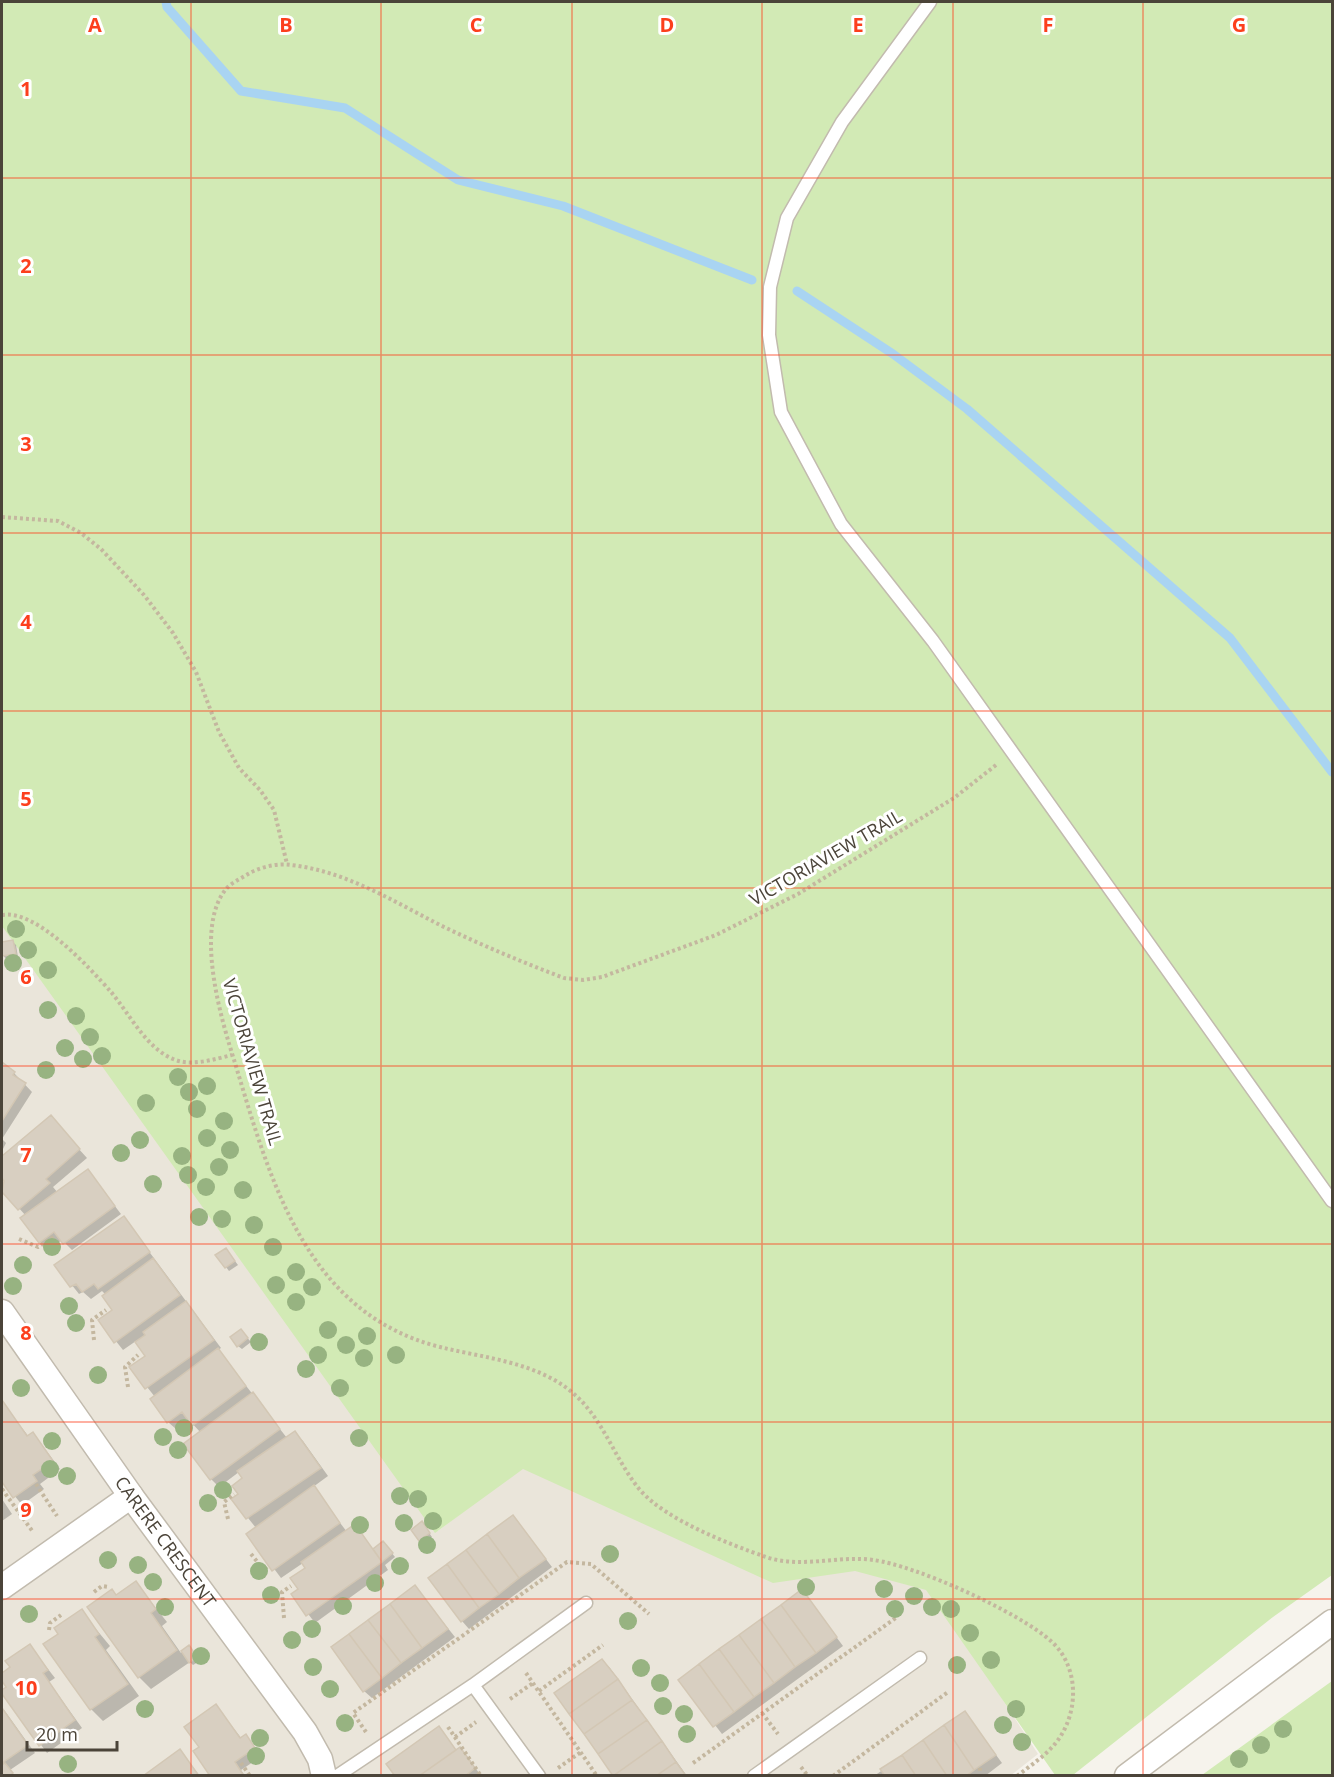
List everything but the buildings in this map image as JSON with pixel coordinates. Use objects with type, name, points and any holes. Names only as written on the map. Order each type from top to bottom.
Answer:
[{"type":"street","name":"CARERE CRESCENT","points":[[2,1312],[130,1496],[305,1732],[320,1759],[324,1776]]},
{"type":"street","points":[[2,1587],[130,1496]]},
{"type":"street","points":[[1127,1776],[1332,1622]]},
{"type":"lane","points":[[930,2],[842,122],[786,218],[770,287],[769,335],[780,412],[841,524],[933,641],[1332,1201]]},
{"type":"lane","points":[[337,1776],[473,1685],[586,1604]]},
{"type":"lane","points":[[754,1776],[920,1658]]},
{"type":"lane","points":[[473,1685],[538,1776]]},
{"type":"path","points":[[2,517],[58,521],[73,529],[101,549],[144,594],[173,633],[196,672],[219,732],[239,768],[260,790],[274,810],[287,864]]},
{"type":"path","name":"VICTORIAVIEW TRAIL","points":[[1013,752],[954,798],[798,894],[716,935],[602,977],[583,980],[564,978],[524,963],[353,881],[287,864],[257,869],[227,886],[217,904],[210,933],[211,964],[232,1055],[261,1146],[288,1214],[314,1260],[348,1299],[390,1327],[414,1339],[532,1370],[555,1379],[575,1394],[591,1412],[638,1488],[650,1500],[664,1510],[710,1533],[772,1559],[788,1562],[855,1559],[895,1564],[963,1591],[1052,1641],[1067,1659],[1072,1676],[1074,1693],[1070,1715],[1061,1735],[1053,1745],[1017,1776]]},
{"type":"path","points":[[2,915],[12,913],[48,932],[110,992],[145,1036],[173,1059],[208,1061],[232,1055]]},
{"type":"path","points":[[19,1239],[38,1247],[55,1236]]},
{"type":"path","points":[[94,1340],[92,1320],[106,1310]]},
{"type":"path","points":[[128,1387],[125,1367],[138,1354]]},
{"type":"path","points":[[36,1484],[72,1538]]},
{"type":"path","points":[[2,1489],[49,1554]]},
{"type":"path","points":[[228,1519],[224,1502],[234,1494]]},
{"type":"path","points":[[251,1554],[264,1570],[267,1567]]},
{"type":"path","points":[[359,1736],[366,1732],[353,1713],[567,1562],[591,1564],[649,1614]]},
{"type":"path","points":[[94,1592],[102,1586],[108,1587]]},
{"type":"path","points":[[284,1618],[282,1592],[291,1586]]},
{"type":"path","points":[[49,1630],[51,1623],[61,1615]]},
{"type":"path","points":[[693,1762],[897,1617]]},
{"type":"path","points":[[539,1691],[603,1645]]},
{"type":"path","points":[[514,1655],[597,1776]]},
{"type":"path","points":[[833,1776],[948,1692]]},
{"type":"path","points":[[436,1710],[482,1776]]},
{"type":"path","points":[[556,1770],[581,1752]]},
{"type":"path","points":[[241,1763],[250,1776]]},
{"type":"path","points":[[980,1768],[980,1776]]},
{"type":"shaded area","points":[[3,922],[438,1531],[524,1465],[930,1588],[1038,1754],[1010,1776],[2,1776]]},
{"type":"green space","points":[[2,2],[1332,2],[1332,1575],[1273,1617],[1073,1775],[1055,1775],[926,1590],[855,1571],[773,1583],[523,1469],[435,1533],[2,926]]},
{"type":"green space","points":[[1332,1681],[1332,1775],[1202,1775]]},
{"type":"waterway","points":[[166,2],[167,7],[241,91],[345,108],[458,180],[563,206],[752,280]]},
{"type":"waterway","points":[[797,291],[893,354],[967,409],[1230,638],[1332,772]]}]
